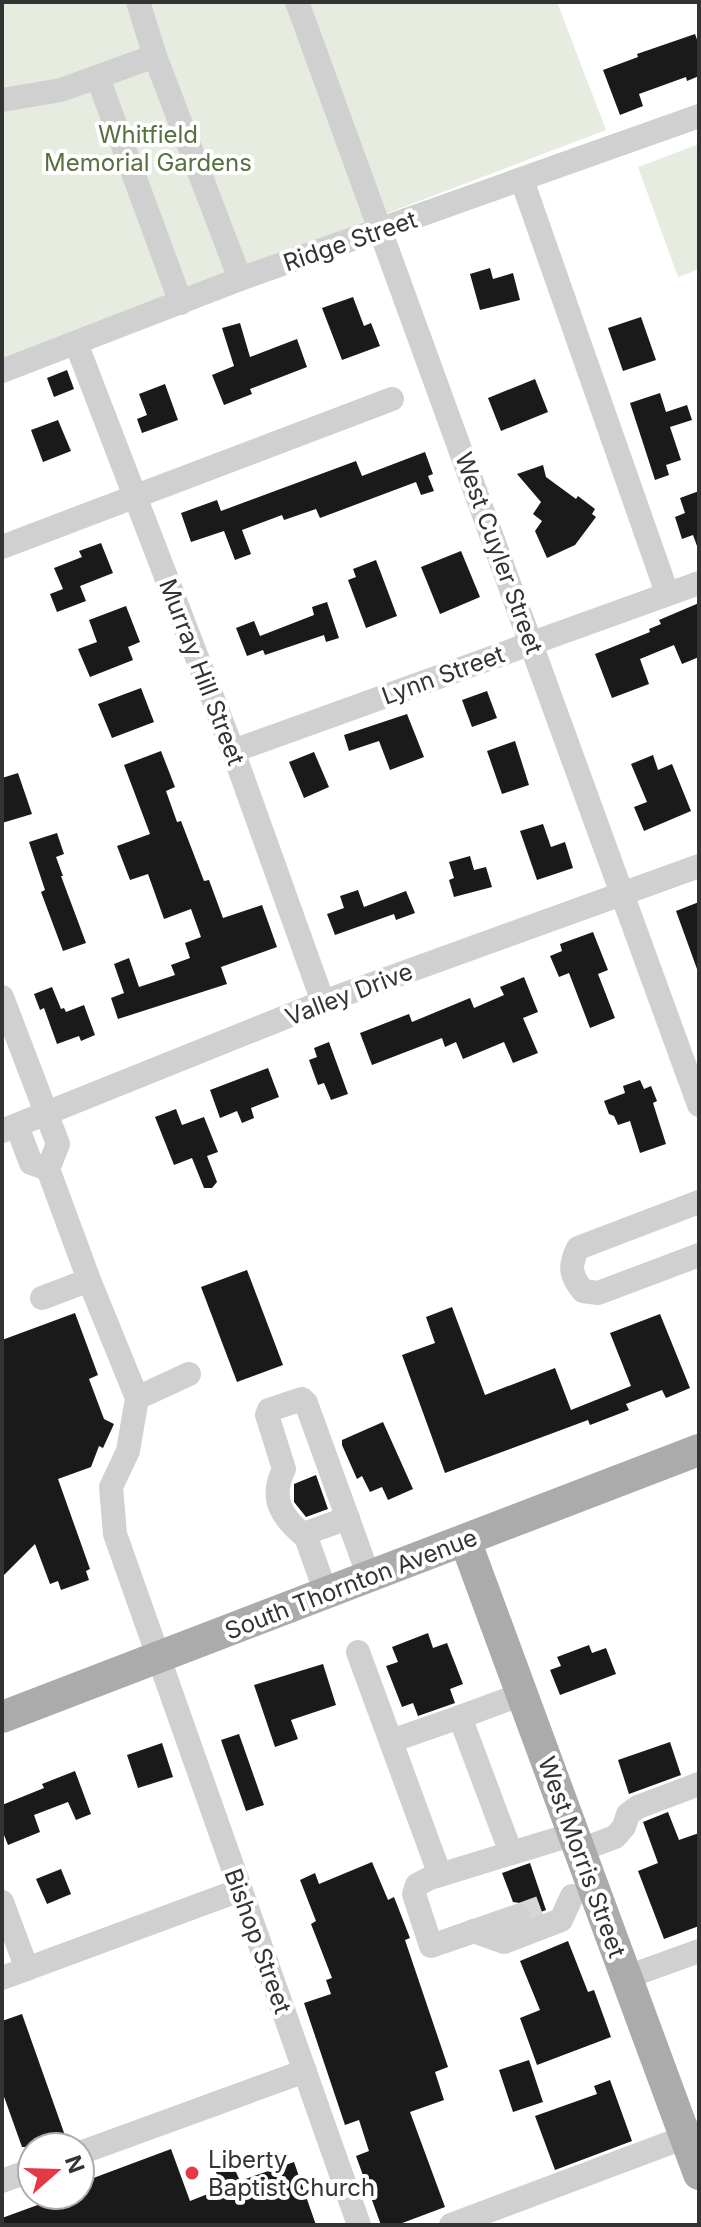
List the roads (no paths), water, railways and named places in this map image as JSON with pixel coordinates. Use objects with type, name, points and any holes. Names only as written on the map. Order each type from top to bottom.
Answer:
[{"type":"main road","name":"South Thornton Avenue","points":[[2,1717],[699,1450]]},
{"type":"main road","name":"West Morris Street","points":[[465,1540],[577,1842],[583,1893],[627,1977],[692,2134],[699,2174]]},
{"type":"street","points":[[138,2],[155,56],[240,279]]},
{"type":"street","name":"West Cuyler Street","points":[[297,2],[699,1105]]},
{"type":"street","points":[[2,100],[61,90],[155,56]]},
{"type":"street","points":[[98,78],[181,303]]},
{"type":"street","name":"Ridge Street","points":[[2,371],[240,279],[699,116]]},
{"type":"street","points":[[522,180],[667,593]]},
{"type":"street","name":"Murray Hill Street","points":[[76,343],[233,751],[323,1002]]},
{"type":"street","points":[[2,547],[392,399]]},
{"type":"street","name":"Lynn Street","points":[[233,751],[699,583]]},
{"type":"street","name":"Valley Drive","points":[[9,1128],[323,1002],[699,866]]},
{"type":"street","points":[[2,997],[58,1144],[48,1169],[137,1398],[189,1374]]},
{"type":"street","points":[[9,1128],[31,1163],[48,1169]]},
{"type":"street","points":[[699,1202],[578,1248],[571,1263],[572,1278],[583,1291],[598,1293],[699,1255]]},
{"type":"street","points":[[42,1298],[89,1280]]},
{"type":"street","name":"Bishop Street","points":[[137,1398],[128,1451],[111,1487],[115,1534],[359,2225]]},
{"type":"street","points":[[326,1593],[306,1537],[285,1518],[276,1492],[284,1469],[267,1415],[269,1410],[302,1399],[369,1577]]},
{"type":"street","points":[[306,1537],[309,1532],[348,1518]]},
{"type":"street","points":[[358,1652],[440,1875]]},
{"type":"street","points":[[391,1741],[522,1694]]},
{"type":"street","points":[[460,1717],[511,1853]]},
{"type":"street","points":[[518,1916],[431,1946],[414,1894],[417,1885],[440,1875],[511,1853],[615,1837],[624,1827],[628,1814],[638,1807],[699,1784]]},
{"type":"street","points":[[2,1978],[240,1890]]},
{"type":"street","points":[[473,1931],[504,1942],[561,1920],[583,1893]]},
{"type":"street","points":[[545,1906],[583,1893]]},
{"type":"street","points":[[2,1902],[27,1969]]},
{"type":"street","points":[[627,1977],[699,1951]]},
{"type":"street","points":[[96,2147],[305,2071]]},
{"type":"street","points":[[451,2225],[692,2134]]},
{"type":"tunnel","points":[[518,1916],[545,1906]]},
{"type":"place","name":"Liberty Baptist Church","points":[[192,2173]]},
{"type":"park label","name":"Whitfield Memorial Gardens","points":[[148,148]]}]
